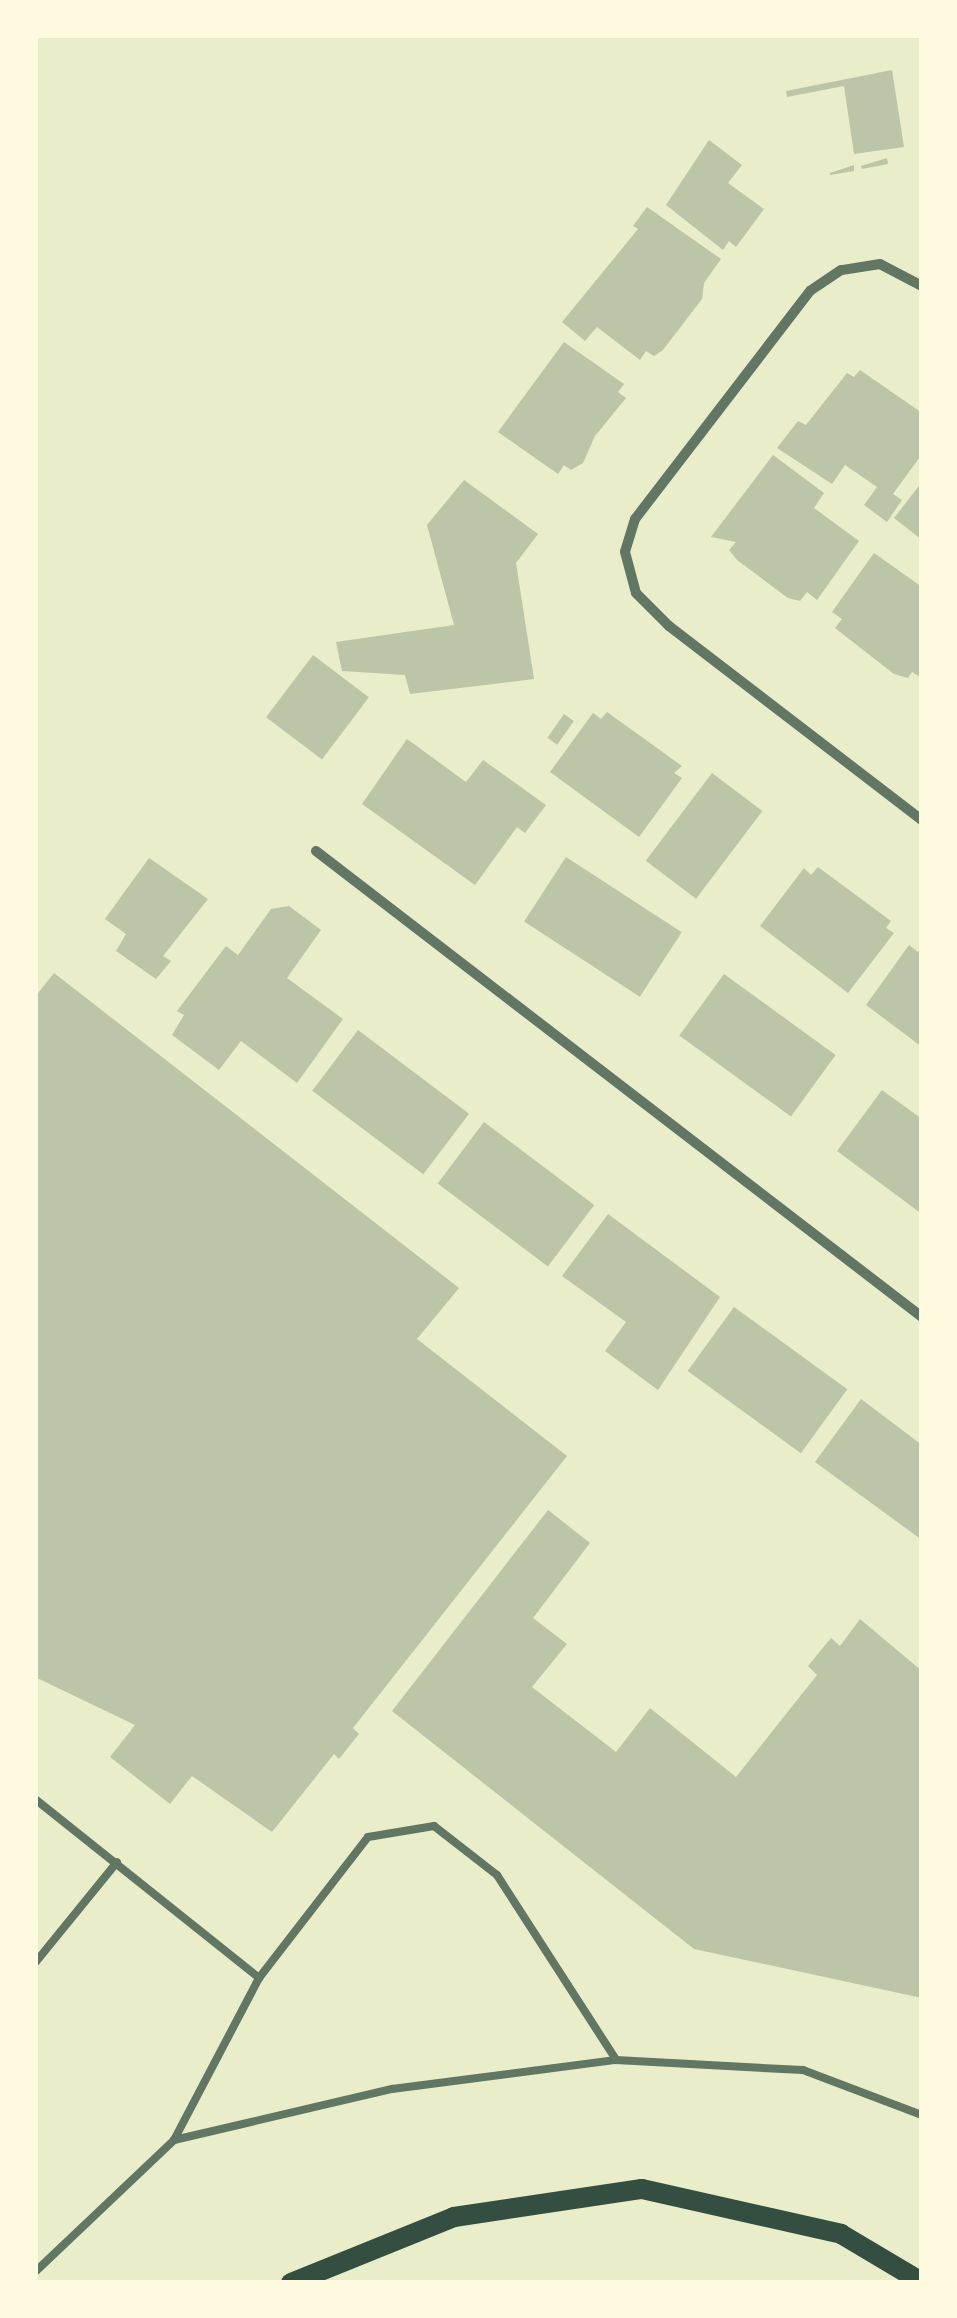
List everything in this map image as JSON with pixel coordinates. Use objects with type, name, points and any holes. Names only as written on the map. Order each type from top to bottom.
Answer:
[{"type":"main road","points":[[291,2283],[454,2217],[642,2189],[841,2234],[922,2282]]},
{"type":"street","points":[[922,286],[880,264],[841,270],[810,291],[635,519],[625,552],[636,593],[669,626],[922,820]]},
{"type":"street","points":[[316,851],[922,1317]]},
{"type":"lane","points":[[35,1800],[258,1978]]},
{"type":"lane","points":[[35,2274],[174,2140],[258,1978],[368,1837],[434,1826],[497,1875],[616,2060]]},
{"type":"lane","points":[[35,1964],[116,1862]]},
{"type":"lane","points":[[174,2140],[392,2089],[616,2060],[803,2070],[922,2116]]},
{"type":"building","points":[[892,70],[904,147],[854,154],[844,86],[787,97],[786,91]]},
{"type":"building","points":[[709,140],[742,165],[728,183],[764,209],[736,247],[729,241],[723,250],[666,205]]},
{"type":"building","points":[[887,158],[888,164],[862,169],[861,166]]},
{"type":"building","points":[[854,165],[854,171],[830,175],[830,173]]},
{"type":"building","points":[[647,207],[721,259],[704,283],[702,299],[663,350],[654,356],[646,351],[640,360],[597,327],[585,341],[562,322],[638,229],[633,226]]},
{"type":"building","points":[[564,342],[624,384],[618,392],[626,398],[595,436],[583,463],[571,470],[564,465],[558,474],[498,432]]},
{"type":"building","points":[[860,370],[922,413],[922,454],[893,494],[902,500],[887,522],[864,505],[877,487],[845,465],[832,484],[777,448],[798,421],[806,425],[847,373],[854,377]]},
{"type":"building","points":[[773,455],[824,493],[814,508],[859,541],[817,600],[807,592],[800,601],[788,598],[737,560],[729,550],[736,542],[711,537]]},
{"type":"building","points":[[464,480],[538,534],[516,563],[534,679],[410,694],[405,675],[342,671],[336,642],[454,625],[427,525]]},
{"type":"building","points":[[922,482],[922,540],[894,518]]},
{"type":"building","points":[[874,553],[922,587],[922,678],[912,672],[908,678],[894,674],[835,628],[842,619],[832,612]]},
{"type":"building","points":[[313,655],[369,697],[322,759],[266,717]]},
{"type":"building","points":[[607,712],[682,766],[674,773],[682,778],[639,837],[550,772],[593,713],[601,719]]},
{"type":"building","points":[[564,714],[574,721],[557,745],[547,738]]},
{"type":"building","points":[[407,739],[466,782],[483,760],[546,805],[525,833],[517,827],[475,885],[362,804]]},
{"type":"building","points":[[712,773],[762,811],[696,899],[646,861]]},
{"type":"building","points":[[566,857],[682,932],[640,997],[524,922]]},
{"type":"building","points":[[149,858],[208,899],[163,956],[171,961],[156,979],[116,951],[126,934],[105,919]]},
{"type":"building","points":[[818,867],[891,921],[886,928],[894,933],[848,993],[760,926],[804,868],[811,875]]},
{"type":"building","points":[[289,906],[321,930],[287,978],[343,1019],[297,1083],[241,1041],[219,1070],[172,1035],[184,1015],[177,1011],[226,946],[238,955],[271,909]]},
{"type":"building","points":[[909,945],[918,952],[922,946],[922,1047],[866,1005]]},
{"type":"building","points":[[54,973],[459,1288],[417,1339],[567,1456],[353,1728],[359,1734],[339,1759],[334,1754],[272,1832],[192,1776],[170,1804],[110,1757],[135,1725],[35,1677],[35,997]]},
{"type":"building","points":[[724,974],[836,1055],[791,1117],[679,1035]]},
{"type":"building","points":[[358,1030],[469,1114],[423,1174],[312,1091]]},
{"type":"building","points":[[882,1090],[922,1119],[922,1214],[837,1151]]},
{"type":"building","points":[[484,1122],[594,1205],[548,1267],[438,1183]]},
{"type":"building","points":[[608,1214],[720,1297],[658,1390],[605,1351],[626,1322],[562,1276]]},
{"type":"building","points":[[734,1307],[847,1389],[801,1453],[688,1371]]},
{"type":"building","points":[[861,1399],[922,1445],[922,1540],[815,1462]]},
{"type":"building","points":[[548,1510],[590,1543],[533,1618],[567,1644],[532,1687],[616,1752],[650,1708],[736,1777],[817,1675],[808,1666],[831,1638],[840,1646],[860,1619],[922,1671],[922,1998],[694,1949],[392,1711]]}]
